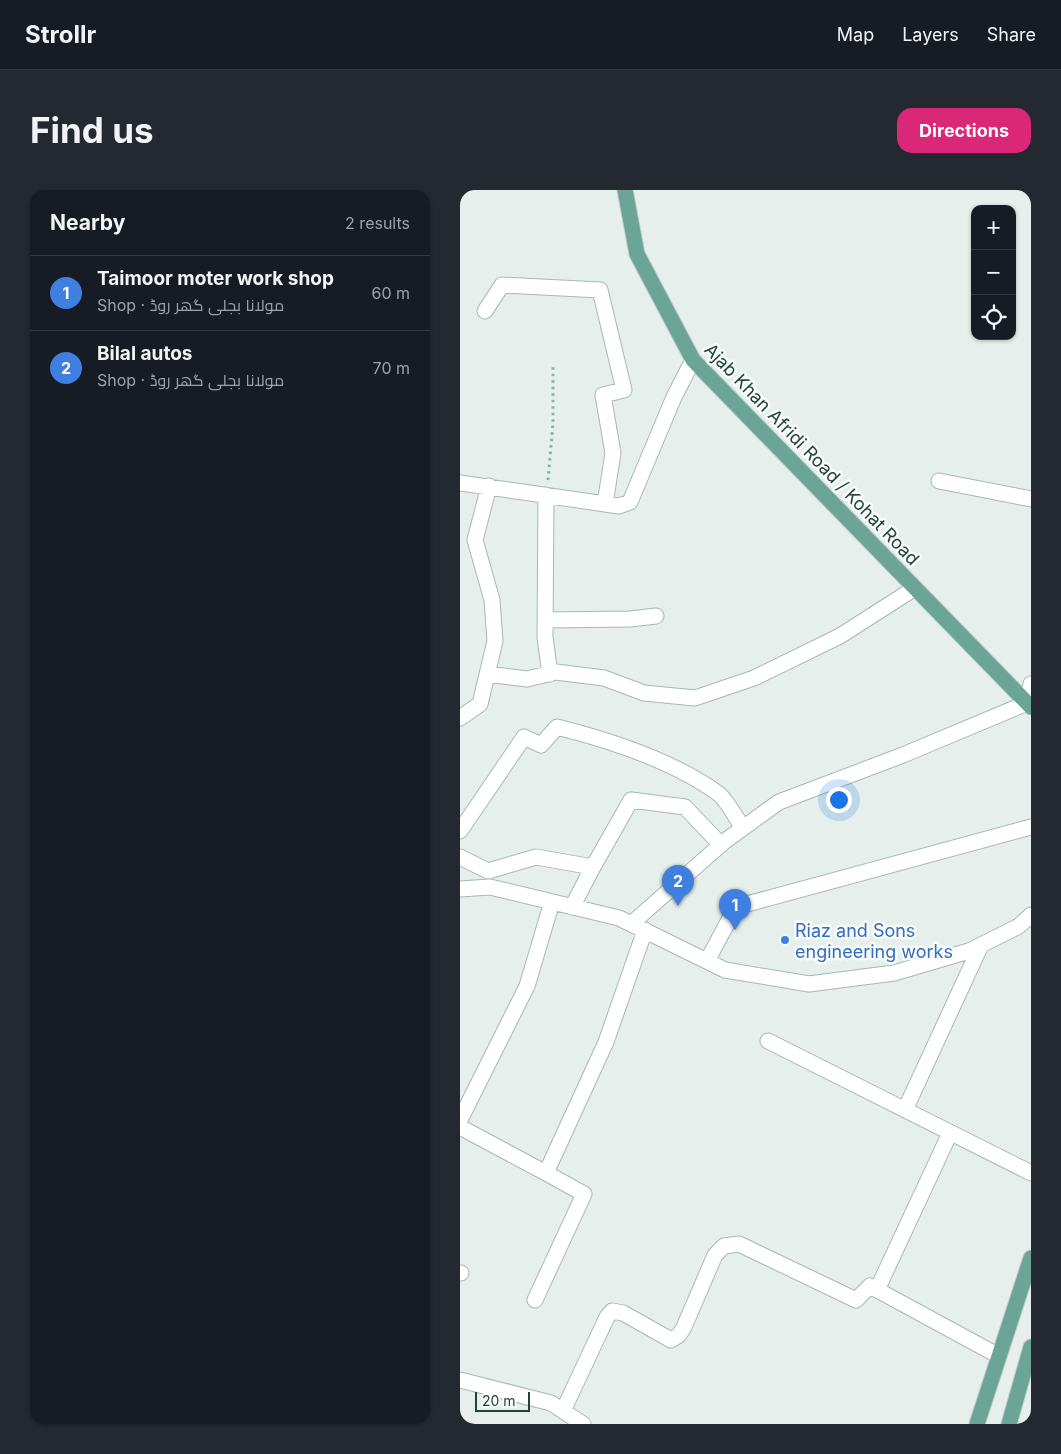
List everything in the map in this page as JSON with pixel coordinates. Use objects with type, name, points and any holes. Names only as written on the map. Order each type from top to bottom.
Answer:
[{"type":"main road","name":"Ajab Khan Afridi Road / Kohat Road","points":[[625,190],[637,254],[693,360],[1029,705]]},
{"type":"main road","points":[[977,1424],[999,1356],[1024,1300],[1031,1258]]},
{"type":"main road","points":[[1010,1424],[1031,1347]]},
{"type":"street","points":[[485,311],[502,285],[600,290],[624,390],[603,395],[613,453],[605,504]]},
{"type":"street","points":[[460,483],[619,506],[630,502],[674,397],[693,360]]},
{"type":"street","points":[[939,481],[1031,499]]},
{"type":"street","points":[[460,718],[480,704],[495,641],[492,600],[475,540],[489,486]]},
{"type":"street","points":[[546,495],[545,620],[550,674]]},
{"type":"street","points":[[487,674],[527,679],[556,672],[604,678],[644,693],[695,698],[754,678],[831,640],[916,588]]},
{"type":"street","points":[[545,620],[630,620],[656,616]]},
{"type":"street","points":[[546,1172],[606,1042],[638,927],[721,845],[779,802],[1029,705],[1031,684]]},
{"type":"street","points":[[460,831],[524,737],[541,745],[557,727],[608,740],[672,768],[720,795],[743,828]]},
{"type":"street","points":[[572,907],[631,800],[685,807],[721,845]]},
{"type":"street","points":[[707,961],[736,907],[1031,827]]},
{"type":"street","points":[[460,858],[488,871],[536,857],[593,866]]},
{"type":"street","points":[[460,889],[490,887],[619,918],[725,970],[809,984],[894,973],[969,951],[1019,926],[1031,915]]},
{"type":"street","points":[[460,1120],[527,986],[552,902]]},
{"type":"street","points":[[905,1110],[981,945]]},
{"type":"street","points":[[768,1041],[1031,1173]]},
{"type":"street","points":[[460,1127],[584,1194],[535,1300]]},
{"type":"street","points":[[877,1290],[950,1133]]},
{"type":"street","points":[[563,1411],[607,1317],[612,1311],[623,1313],[670,1340],[679,1335],[684,1327],[716,1255],[724,1246],[738,1244],[856,1300],[870,1286],[999,1356]]},
{"type":"street","points":[[460,1380],[551,1403],[583,1424]]},
{"type":"path","points":[[546,495],[553,423],[553,366]]},
{"type":"place","name":"Bilal autos","points":[[678,906]]},
{"type":"place","name":"Taimoor moter work shop","points":[[735,930]]},
{"type":"place","name":"Riaz and Sons engineering works","points":[[785,940]]}]
